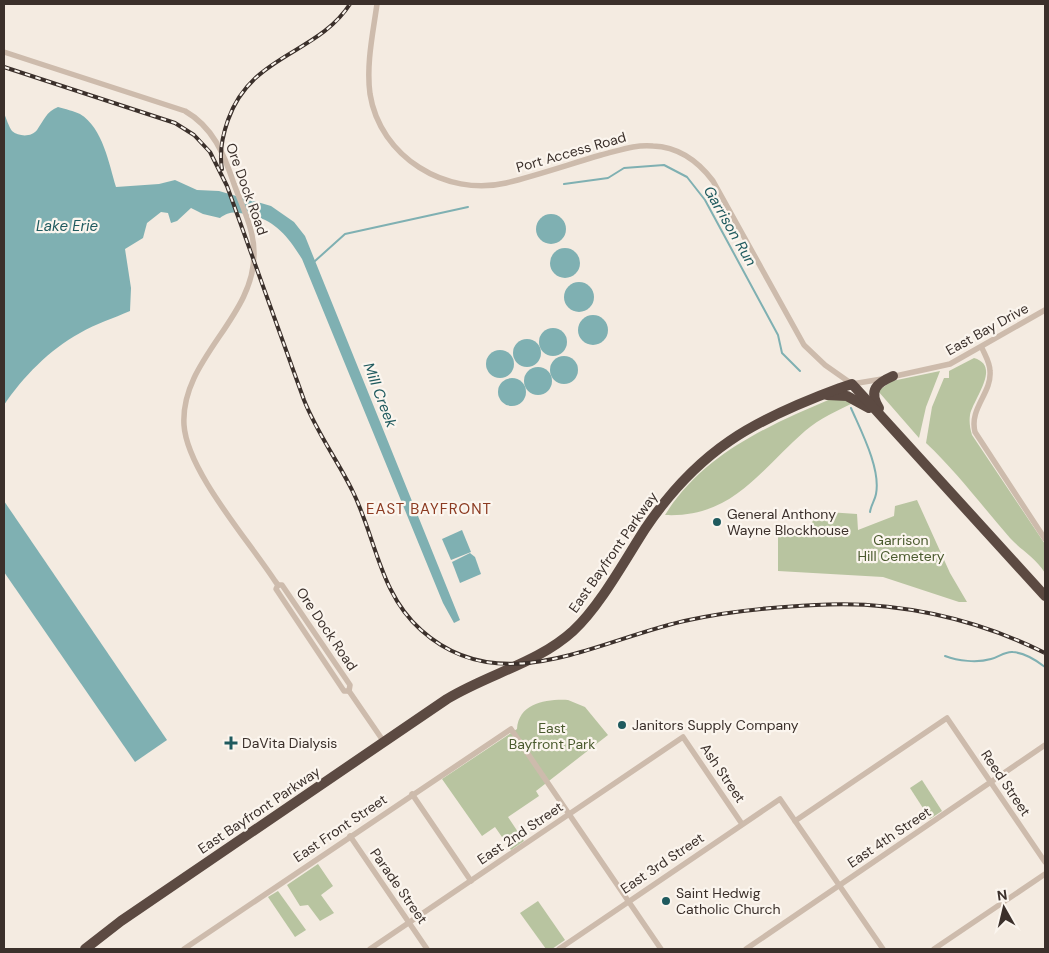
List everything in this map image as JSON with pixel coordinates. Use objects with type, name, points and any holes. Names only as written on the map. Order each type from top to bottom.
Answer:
[{"type":"highway","points":[[889,423],[875,400],[874,391],[878,383],[893,376]]},
{"type":"highway","name":"East Bayfront Parkway","points":[[85,949],[128,916],[462,690],[533,658],[564,639],[591,611],[661,506],[696,466],[743,432],[817,397],[852,384]]},
{"type":"highway","points":[[852,384],[1045,596]]},
{"type":"highway","points":[[817,397],[834,394],[847,396],[866,405],[889,423]]},
{"type":"street","name":"Port Access Road","points":[[378,4],[369,67],[370,97],[385,133],[407,159],[425,172],[446,180],[484,186],[507,182],[637,146],[667,148],[687,156],[705,171],[718,189],[804,344],[825,365],[852,384]]},
{"type":"street","name":"Ore Dock Road","points":[[4,52],[158,100],[190,114],[205,126],[217,142],[245,214],[253,243],[251,277],[240,302],[189,390],[185,410],[184,431],[190,452],[201,474],[278,585],[276,589],[322,659],[344,691],[348,691],[384,742]]},
{"type":"street","name":"East Bay Drive","points":[[852,384],[950,364],[982,348],[1045,310]]},
{"type":"street","points":[[982,348],[990,366],[990,376],[974,416],[975,432],[1045,539]]},
{"type":"street","name":"Reed Street","points":[[795,822],[947,718],[1045,862]]},
{"type":"street","name":"East Front Street","points":[[184,949],[511,729],[569,815]]},
{"type":"street","name":"East 2nd Street","points":[[370,949],[683,737]]},
{"type":"street","name":"Ash Street","points":[[683,737],[742,824]]},
{"type":"street","name":"East 4th Street","points":[[746,949],[1045,745]]},
{"type":"street","points":[[412,794],[471,881]]},
{"type":"street","name":"East 3rd Street","points":[[559,949],[780,799],[795,822]]},
{"type":"street","points":[[569,815],[661,949]]},
{"type":"street","points":[[795,822],[883,949]]},
{"type":"street","name":"Parade Street","points":[[350,836],[428,949]]},
{"type":"street","points":[[934,949],[1045,874]]},
{"type":"green space","points":[[974,358],[982,362],[986,368],[986,375],[970,415],[972,435],[1045,544],[1045,573],[1010,538],[959,477],[926,443],[932,407],[944,378],[949,378],[949,371]]},
{"type":"green space","points":[[940,371],[926,407],[919,438],[878,391],[892,381]]},
{"type":"green space","points":[[833,398],[855,402],[811,426],[743,489],[709,509],[689,514],[665,515],[698,475],[718,458],[739,444],[785,419]]},
{"type":"green space","name":"Garrison Hill Cemetery","points":[[917,500],[950,573],[967,602],[959,602],[883,577],[778,571],[778,533],[812,531],[813,511],[857,514],[858,530],[894,516],[895,506]]},
{"type":"green space","name":"East Bayfront Park","points":[[551,700],[568,700],[585,707],[608,735],[536,791],[539,796],[508,817],[524,841],[511,850],[495,827],[482,836],[442,779],[517,729],[519,720],[528,708]]},
{"type":"green space","points":[[922,780],[942,811],[930,819],[910,788]]},
{"type":"green space","points":[[318,864],[333,886],[321,895],[334,913],[320,921],[308,905],[300,906],[287,885]]},
{"type":"green space","points":[[278,891],[306,930],[295,937],[268,897]]},
{"type":"green space","points":[[538,901],[565,940],[552,949],[546,949],[520,913]]},
{"type":"water","name":"Lake Erie","points":[[58,107],[80,114],[94,128],[108,157],[116,187],[159,184],[175,180],[197,190],[219,191],[271,206],[294,222],[305,236],[460,620],[454,623],[443,603],[302,259],[279,229],[256,216],[229,213],[220,218],[203,214],[191,208],[177,221],[171,223],[168,213],[161,212],[147,223],[143,238],[125,249],[131,288],[130,311],[86,330],[58,347],[28,374],[4,405],[4,113],[12,131],[25,135],[35,132],[48,114]]},
{"type":"water","points":[[551,214],[557,215],[565,223],[565,235],[557,243],[551,244],[545,243],[537,235],[536,229],[537,223],[545,215]]},
{"type":"water","points":[[565,248],[571,249],[579,257],[579,269],[571,277],[565,278],[559,277],[551,269],[550,263],[551,257],[559,249]]},
{"type":"water","points":[[579,282],[585,283],[593,291],[593,303],[585,311],[579,312],[573,311],[565,303],[564,297],[565,291],[573,283]]},
{"type":"water","points":[[593,315],[599,316],[607,324],[607,336],[599,344],[593,345],[587,344],[579,336],[578,330],[579,324],[587,316]]},
{"type":"water","points":[[553,328],[563,332],[567,342],[563,352],[553,356],[543,352],[539,342],[543,332]]},
{"type":"water","points":[[527,339],[537,343],[541,353],[537,363],[527,367],[517,363],[513,353],[517,343]]},
{"type":"water","points":[[500,350],[510,354],[514,364],[510,374],[500,378],[490,374],[486,364],[490,354]]},
{"type":"water","points":[[564,356],[574,360],[578,370],[574,380],[564,384],[554,380],[550,370],[554,360]]},
{"type":"water","points":[[538,367],[548,371],[552,381],[548,391],[538,395],[528,391],[524,381],[528,371]]},
{"type":"water","points":[[512,378],[522,382],[526,392],[522,402],[512,406],[502,402],[498,392],[502,382]]},
{"type":"water","points":[[4,501],[167,740],[135,762],[4,572]]},
{"type":"water","points":[[462,530],[471,552],[451,560],[442,539]]},
{"type":"water","points":[[470,553],[475,557],[481,574],[460,583],[452,562]]},
{"type":"waterway","name":"Garrison Run","points":[[564,184],[608,178],[624,168],[664,165],[687,177],[705,200],[778,335],[782,353],[800,371]]},
{"type":"waterway","name":"Garrison Run","points":[[315,261],[345,234],[468,207]]},
{"type":"waterway","name":"Garrison Run","points":[[851,408],[865,439],[876,473],[876,494],[870,512]]},
{"type":"waterway","name":"Garrison Run","points":[[945,656],[962,660],[980,661],[991,659],[1007,652],[1013,652],[1030,657],[1045,667]]},
{"type":"railway","points":[[222,169],[221,151],[223,138],[228,120],[238,98],[252,81],[268,68],[320,34],[336,21],[350,4]]},
{"type":"railway","points":[[4,67],[175,123],[194,135],[210,152],[227,186],[304,400],[315,424],[353,492],[380,565],[396,600],[407,616],[421,630],[452,651],[485,662],[518,664],[552,659],[705,617],[768,608],[845,604],[875,605],[934,614],[991,630],[1045,653]]},
{"type":"place","name":"General Anthony Wayne Blockhouse","points":[[717,522]]},
{"type":"place","name":"Janitors Supply Company","points":[[622,725]]},
{"type":"place","name":"DaVita Dialysis","points":[[231,743]]},
{"type":"place","name":"Saint Hedwig Catholic Church","points":[[666,901]]},
{"type":"district","name":"EAST BAYFRONT","points":[[429,509]]},
{"type":"water label","name":"Mill Creek","points":[[380,395]]}]
